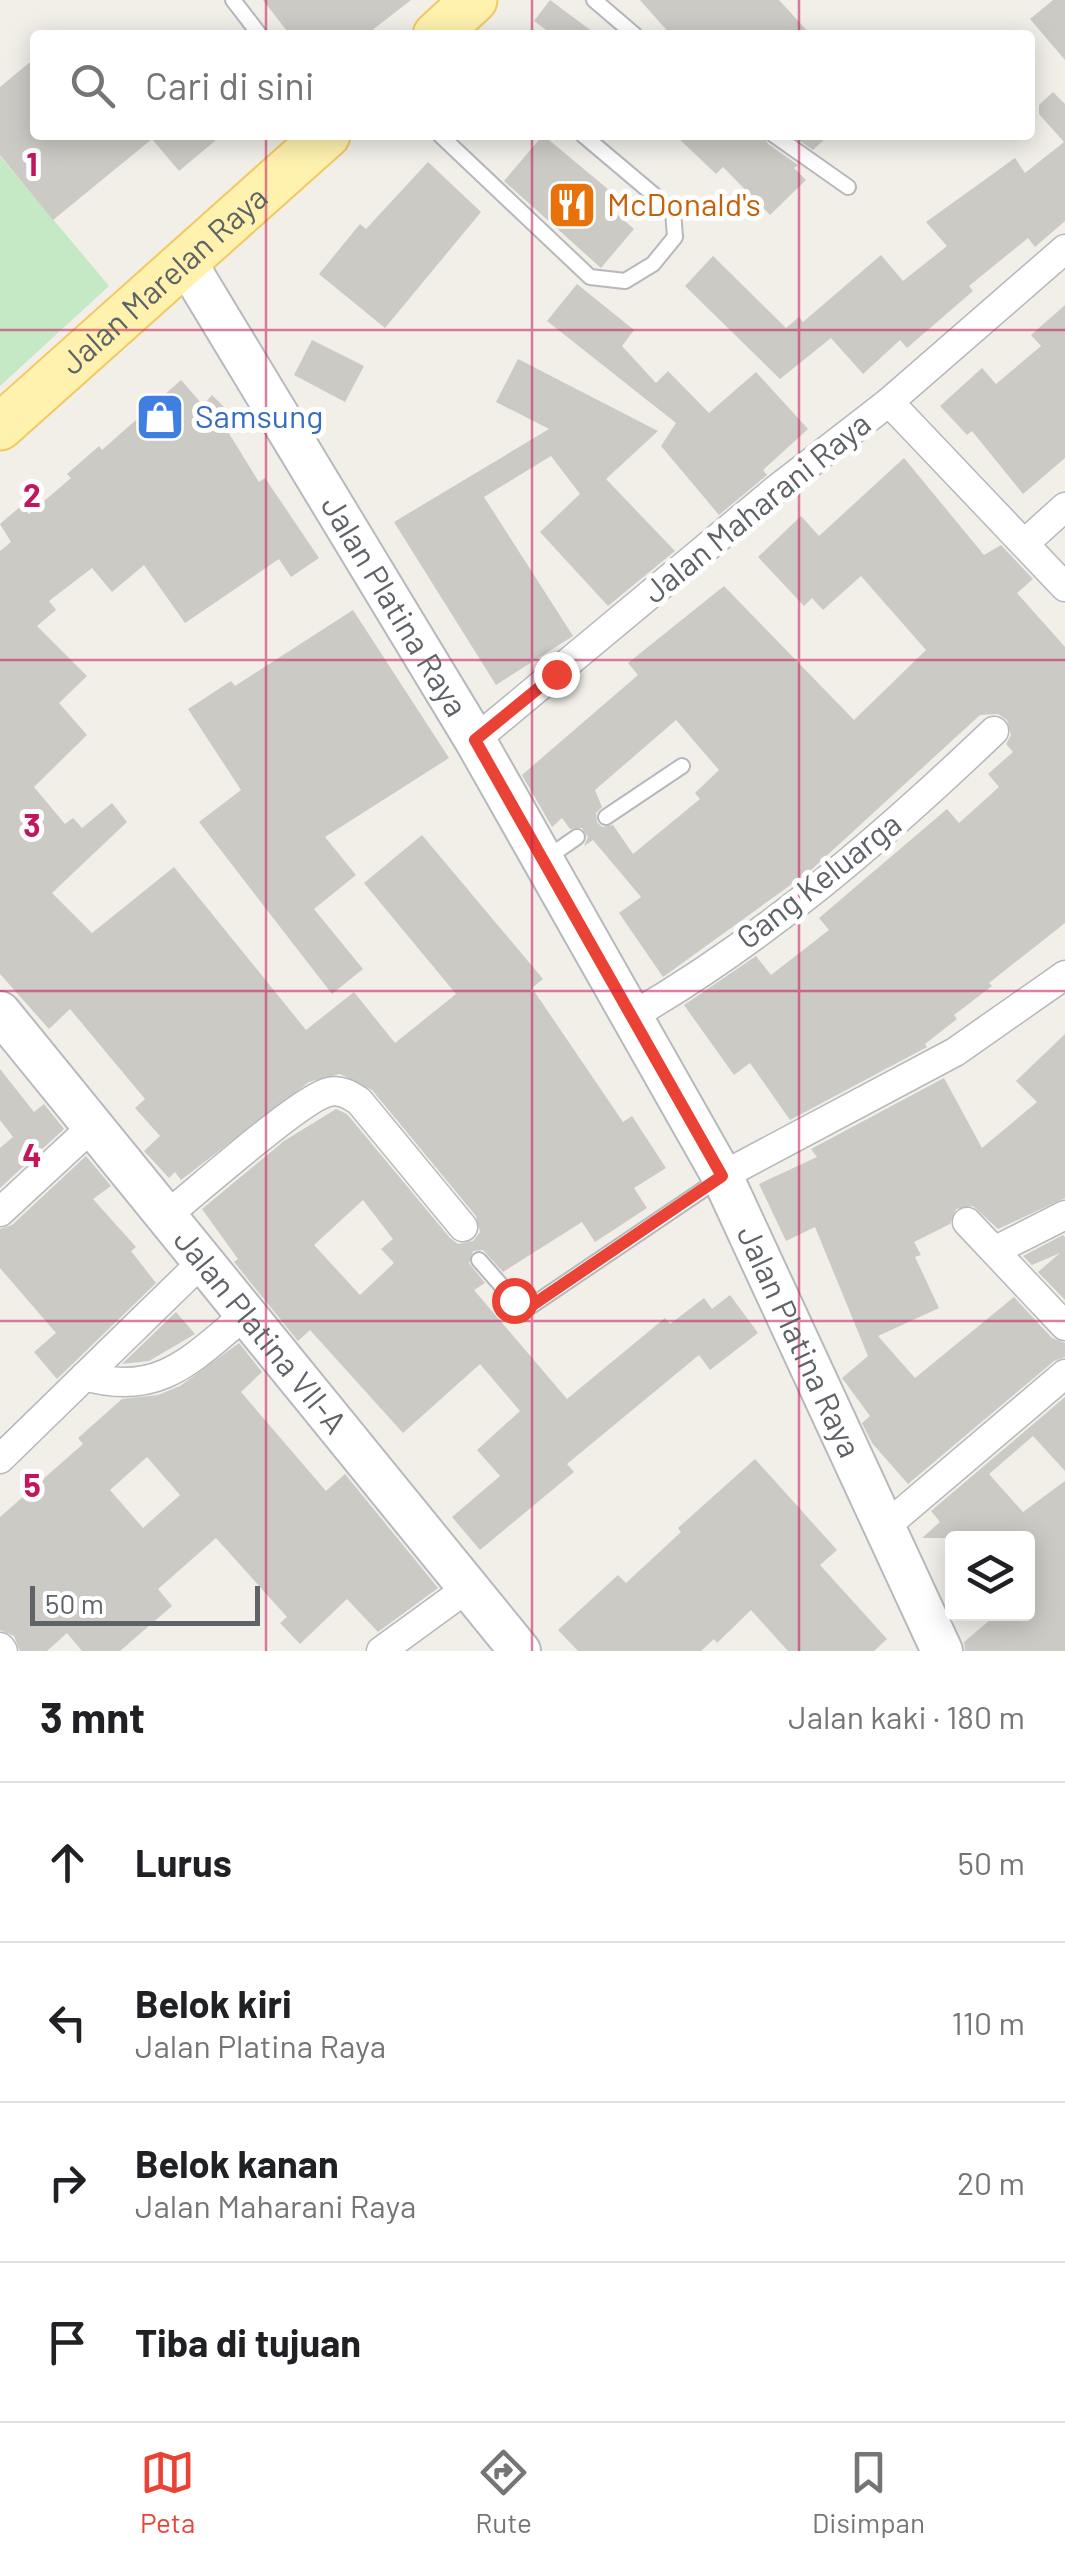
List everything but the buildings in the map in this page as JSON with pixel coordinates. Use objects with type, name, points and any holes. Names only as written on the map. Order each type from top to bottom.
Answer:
[{"type":"main road","name":"Jalan Marelan Raya","points":[[0,427],[322,140]]},
{"type":"main road","name":"Jalan Platina Raya","points":[[186,264],[475,740],[722,1176],[942,1651]]},
{"type":"main road","name":"Jalan Platina VII-A","points":[[0,1012],[520,1651]]},
{"type":"street","points":[[889,402],[1065,249]]},
{"type":"street","name":"Jalan Maharani Raya","points":[[475,740],[778,488],[889,402],[1065,588]]},
{"type":"street","points":[[1025,543],[1065,507]]},
{"type":"street","name":"Gang Keluarga","points":[[632,1016],[672,993],[884,835],[994,731]]},
{"type":"street","points":[[722,1176],[956,1052],[1065,976]]},
{"type":"street","points":[[166,1216],[288,1118],[326,1092],[338,1091],[358,1100],[462,1227]]},
{"type":"street","points":[[0,1212],[93,1126]]},
{"type":"street","points":[[996,1250],[1065,1215]]},
{"type":"street","points":[[967,1222],[1065,1326]]},
{"type":"street","points":[[0,1459],[202,1261]]},
{"type":"street","points":[[86,1376],[124,1384],[151,1381],[190,1360],[246,1314]]},
{"type":"street","points":[[886,1526],[1065,1374]]},
{"type":"street","points":[[381,1651],[468,1587]]},
{"type":"lane","points":[[233,0],[256,30]]},
{"type":"lane","points":[[594,0],[629,30]]},
{"type":"lane","points":[[445,140],[590,277],[625,281],[653,264],[674,237],[673,211],[589,140]]},
{"type":"lane","points":[[781,140],[848,186]]},
{"type":"lane","points":[[606,817],[682,766]]},
{"type":"lane","points":[[543,860],[577,838]]},
{"type":"lane","points":[[479,1260],[514,1300],[531,1306],[722,1176]]},
{"type":"green space","points":[[0,156],[109,286],[0,386]]},
{"type":"place","name":"McDonald's","points":[[572,205]]},
{"type":"place","name":"Samsung","points":[[160,417]]},
{"type":"route","points":[[514,1300],[531,1306],[722,1176],[475,740],[556,674]]}]
